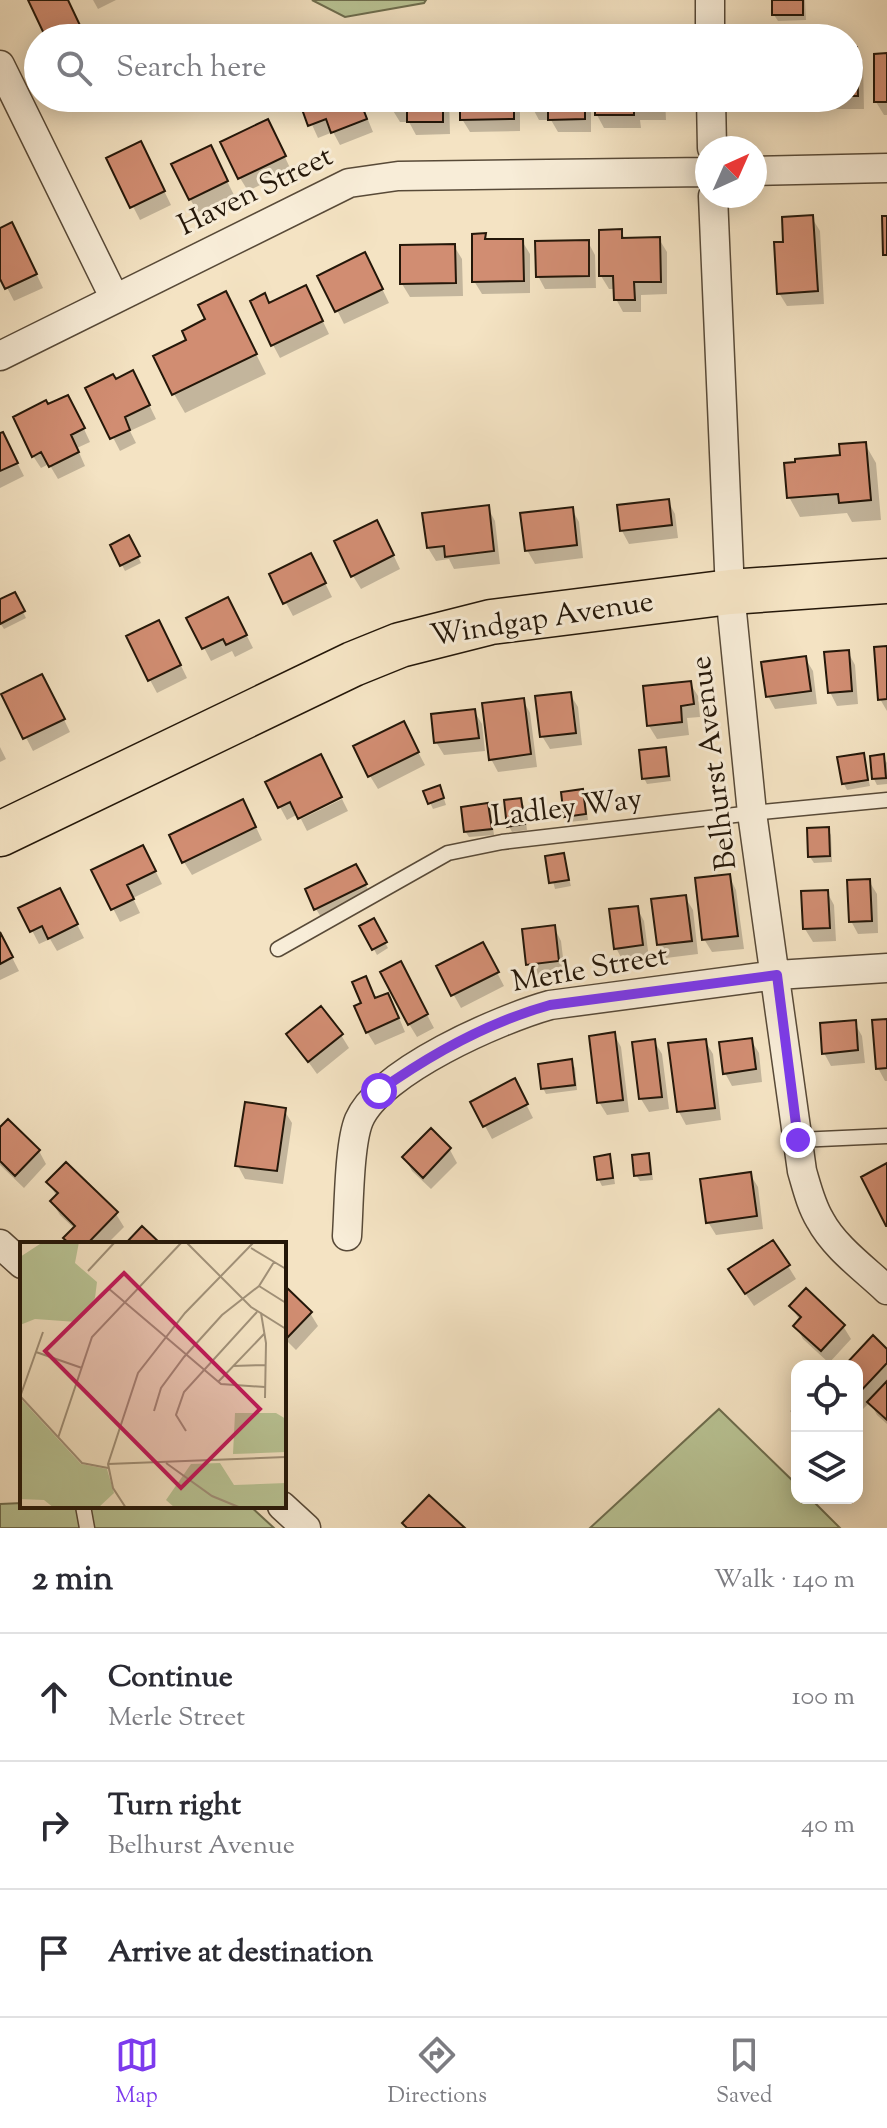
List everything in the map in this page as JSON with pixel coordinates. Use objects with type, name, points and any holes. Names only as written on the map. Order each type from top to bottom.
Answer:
[{"type":"main road","name":"Windgap Avenue","points":[[0,834],[353,664],[400,645],[491,622],[730,592],[887,581]]},
{"type":"street","points":[[710,0],[710,24]]},
{"type":"street","points":[[0,65],[115,299]]},
{"type":"street","points":[[711,112],[712,136]]},
{"type":"street","points":[[767,171],[887,168]]},
{"type":"street","name":"Haven Street","points":[[0,356],[349,183],[398,176],[695,172]]},
{"type":"street","name":"Belhurst Avenue","points":[[714,208],[730,592],[752,813],[798,1140],[806,1185],[821,1223],[887,1290]]},
{"type":"street","name":"Merle Street","points":[[347,1236],[358,1122],[366,1107],[379,1091],[405,1073],[491,1026],[550,1005],[777,975],[887,968]]},
{"type":"street","points":[[0,1244],[20,1262]]},
{"type":"street","points":[[284,1508],[306,1528]]},
{"type":"lane","name":"Ladley Way","points":[[278,949],[448,853],[502,842],[887,800]]},
{"type":"lane","points":[[798,1140],[887,1136]]},
{"type":"lane","points":[[83,1508],[87,1528]]},
{"type":"green space","points":[[312,0],[426,0],[424,3],[345,17]]},
{"type":"green space","points":[[719,1409],[791,1479],[791,1504],[816,1504],[840,1528],[590,1528]]},
{"type":"green space","points":[[20,1503],[20,1508],[252,1508],[274,1528],[0,1528],[0,1504]]},
{"type":"building","points":[[28,0],[68,0],[79,24],[39,24]]},
{"type":"building","points":[[772,0],[803,0],[803,15],[772,15]]},
{"type":"building","points":[[887,53],[887,102],[874,102],[874,54]]},
{"type":"building","points":[[303,112],[364,112],[367,119],[331,133],[326,119],[308,126]]},
{"type":"building","points":[[407,112],[443,112],[443,122],[407,122]]},
{"type":"building","points":[[460,112],[514,112],[514,119],[460,120]]},
{"type":"building","points":[[548,112],[585,112],[585,119],[548,120]]},
{"type":"building","points":[[595,112],[634,112],[634,115],[595,115]]},
{"type":"building","points":[[268,119],[286,156],[238,179],[220,142]]},
{"type":"building","points":[[141,141],[165,191],[130,208],[106,158]]},
{"type":"building","points":[[211,145],[228,181],[189,200],[171,164]]},
{"type":"building","points":[[813,215],[818,291],[777,294],[774,242],[783,242],[782,217]]},
{"type":"building","points":[[882,216],[887,216],[887,255],[883,255]]},
{"type":"building","points":[[12,222],[37,274],[5,289],[0,279],[0,228]]},
{"type":"building","points":[[622,229],[622,238],[660,237],[661,282],[634,282],[635,300],[614,300],[613,276],[599,276],[599,230]]},
{"type":"building","points":[[486,233],[485,239],[523,239],[524,281],[472,282],[472,234]]},
{"type":"building","points":[[589,240],[589,276],[536,277],[535,241]]},
{"type":"building","points":[[455,244],[456,283],[400,284],[400,245]]},
{"type":"building","points":[[365,252],[383,289],[335,312],[317,276]]},
{"type":"building","points":[[306,285],[323,321],[271,346],[250,301],[265,293],[269,303]]},
{"type":"building","points":[[226,291],[257,354],[172,395],[153,356],[186,340],[182,331],[205,319],[198,305]]},
{"type":"building","points":[[133,370],[150,405],[125,417],[130,430],[110,439],[85,388],[113,374],[116,379]]},
{"type":"building","points":[[68,395],[85,428],[71,435],[79,452],[49,467],[41,452],[32,457],[13,417],[46,400],[48,404]]},
{"type":"building","points":[[3,432],[18,463],[0,471],[0,433]]},
{"type":"building","points":[[866,442],[871,500],[839,503],[838,494],[787,498],[784,463],[795,462],[795,459],[840,455],[839,444]]},
{"type":"building","points":[[669,499],[672,525],[620,531],[617,505]]},
{"type":"building","points":[[489,505],[494,551],[445,557],[444,546],[427,548],[422,513]]},
{"type":"building","points":[[573,507],[577,545],[525,551],[520,513]]},
{"type":"building","points":[[377,520],[394,555],[351,577],[334,541]]},
{"type":"building","points":[[129,535],[140,556],[120,566],[110,545]]},
{"type":"building","points":[[311,553],[326,583],[283,604],[269,574]]},
{"type":"building","points":[[15,592],[25,611],[0,624],[0,599]]},
{"type":"building","points":[[228,597],[247,635],[226,645],[223,639],[202,649],[186,618]]},
{"type":"building","points":[[159,620],[181,665],[148,681],[126,636]]},
{"type":"building","points":[[887,646],[887,699],[878,700],[874,647]]},
{"type":"building","points":[[849,650],[852,691],[828,693],[824,652]]},
{"type":"building","points":[[806,656],[811,691],[766,697],[761,662]]},
{"type":"building","points":[[42,674],[65,719],[23,739],[1,694]]},
{"type":"building","points":[[691,681],[694,704],[681,706],[682,722],[647,726],[643,686]]},
{"type":"building","points":[[571,692],[576,733],[540,737],[535,696]]},
{"type":"building","points":[[524,698],[531,754],[489,760],[482,703]]},
{"type":"building","points":[[475,709],[479,738],[434,743],[431,714]]},
{"type":"building","points":[[404,721],[419,752],[368,777],[353,746]]},
{"type":"building","points":[[666,747],[669,776],[642,779],[639,750]]},
{"type":"building","points":[[864,753],[868,780],[842,784],[837,757]]},
{"type":"building","points":[[321,754],[342,797],[298,819],[290,802],[278,808],[265,782]]},
{"type":"building","points":[[884,754],[886,778],[872,779],[870,756]]},
{"type":"building","points":[[440,785],[444,798],[428,804],[423,791]]},
{"type":"building","points":[[583,789],[586,814],[564,817],[561,792]]},
{"type":"building","points":[[521,798],[525,824],[507,827],[504,800]]},
{"type":"building","points":[[243,799],[256,827],[182,863],[169,835]]},
{"type":"building","points":[[488,803],[492,829],[464,832],[461,807]]},
{"type":"building","points":[[829,827],[830,856],[808,857],[807,828]]},
{"type":"building","points":[[143,845],[156,871],[127,885],[134,899],[111,910],[91,870]]},
{"type":"building","points":[[564,853],[569,880],[549,883],[545,856]]},
{"type":"building","points":[[356,864],[367,884],[314,910],[305,889]]},
{"type":"building","points":[[730,874],[738,936],[702,940],[695,878]]},
{"type":"building","points":[[870,879],[872,921],[849,922],[847,880]]},
{"type":"building","points":[[60,888],[78,924],[48,939],[42,926],[30,932],[18,908]]},
{"type":"building","points":[[828,890],[830,928],[803,929],[801,891]]},
{"type":"building","points":[[686,895],[692,941],[657,945],[651,899]]},
{"type":"building","points":[[638,906],[643,945],[614,949],[609,909]]},
{"type":"building","points":[[374,918],[387,942],[372,950],[359,926]]},
{"type":"building","points":[[555,925],[559,961],[526,965],[522,929]]},
{"type":"building","points":[[0,932],[13,957],[0,964]]},
{"type":"building","points":[[483,942],[499,972],[451,996],[436,966]]},
{"type":"building","points":[[401,961],[428,1014],[408,1025],[380,972]]},
{"type":"building","points":[[366,976],[375,998],[388,993],[399,1018],[366,1033],[354,1006],[361,1003],[352,982]]},
{"type":"building","points":[[321,1006],[343,1034],[308,1062],[286,1034]]},
{"type":"building","points":[[887,1019],[887,1068],[876,1069],[872,1020]]},
{"type":"building","points":[[856,1020],[858,1050],[822,1054],[820,1023]]},
{"type":"building","points":[[615,1032],[623,1100],[597,1103],[589,1036]]},
{"type":"building","points":[[752,1038],[756,1069],[723,1074],[719,1042]]},
{"type":"building","points":[[655,1039],[662,1097],[639,1099],[632,1042]]},
{"type":"building","points":[[706,1039],[715,1108],[677,1112],[668,1043]]},
{"type":"building","points":[[572,1059],[575,1085],[541,1089],[538,1064]]},
{"type":"building","points":[[515,1078],[528,1104],[483,1127],[470,1102]]},
{"type":"building","points":[[245,1102],[286,1108],[277,1171],[235,1166]]},
{"type":"building","points":[[8,1119],[40,1150],[15,1176],[0,1161],[0,1127]]},
{"type":"building","points":[[431,1128],[451,1148],[423,1178],[402,1157]]},
{"type":"building","points":[[649,1153],[651,1174],[634,1176],[632,1155]]},
{"type":"building","points":[[610,1154],[613,1178],[597,1180],[594,1157]]},
{"type":"building","points":[[66,1162],[118,1212],[89,1242],[68,1242],[63,1238],[75,1226],[50,1201],[58,1193],[46,1182]]},
{"type":"building","points":[[887,1163],[887,1226],[886,1226],[861,1177]]},
{"type":"building","points":[[751,1172],[757,1216],[706,1223],[700,1179]]},
{"type":"building","points":[[142,1226],[159,1242],[127,1242]]},
{"type":"building","points":[[773,1240],[790,1265],[745,1294],[728,1269]]},
{"type":"building","points":[[286,1287],[312,1312],[286,1337]]},
{"type":"building","points":[[806,1288],[845,1325],[821,1351],[793,1326],[801,1317],[789,1306]]},
{"type":"building","points":[[873,1335],[887,1349],[887,1363],[863,1389],[863,1360],[850,1360]]},
{"type":"building","points":[[887,1381],[887,1420],[867,1402]]},
{"type":"building","points":[[429,1495],[465,1528],[407,1528],[402,1523]]},
{"type":"route","points":[[379,1091],[405,1073],[521,1013],[550,1005],[777,975],[798,1140]]}]
